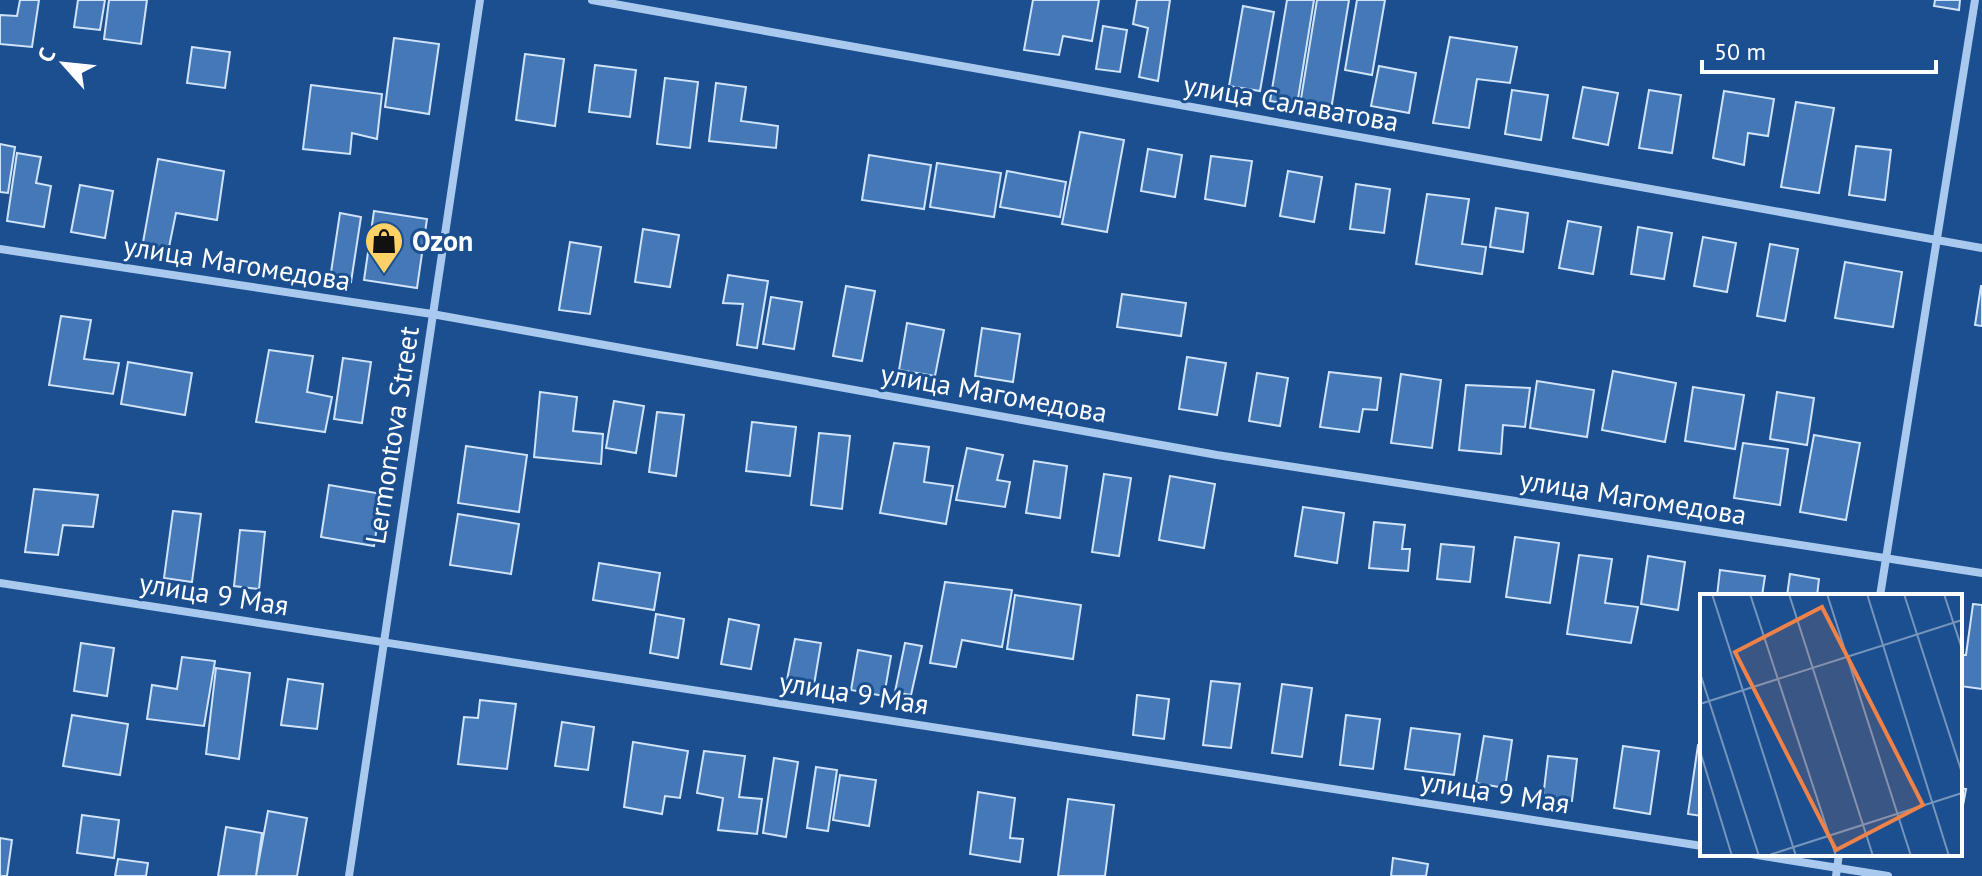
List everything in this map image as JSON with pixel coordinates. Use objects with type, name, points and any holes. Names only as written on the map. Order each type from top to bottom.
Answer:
[{"type":"street","name":"Lermontova Street","points":[[349,876],[480,0]]},
{"type":"street","name":"улица Салаватова","points":[[592,0],[1982,248]]},
{"type":"street","points":[[1880,594],[1975,0]]},
{"type":"street","name":"улица Магомедова","points":[[0,249],[432,314],[1217,455],[1982,573]]},
{"type":"street","name":"улица 9 Мая","points":[[0,583],[1700,846]]},
{"type":"street","points":[[1760,856],[1836,872],[1888,876]]},
{"type":"building","points":[[20,0],[39,0],[32,47],[0,44],[0,15],[17,16]]},
{"type":"building","points":[[78,0],[105,0],[100,30],[74,27]]},
{"type":"building","points":[[109,0],[147,0],[141,44],[104,39]]},
{"type":"building","points":[[1033,0],[1099,0],[1092,41],[1063,36],[1059,55],[1024,50]]},
{"type":"building","points":[[1137,0],[1170,0],[1158,81],[1139,77],[1148,28],[1133,24]]},
{"type":"building","points":[[1287,0],[1314,0],[1297,105],[1270,101]]},
{"type":"building","points":[[1317,0],[1349,0],[1330,116],[1299,111]]},
{"type":"building","points":[[1357,0],[1385,0],[1372,75],[1345,70]]},
{"type":"building","points":[[1935,0],[1960,0],[1959,10],[1934,6]]},
{"type":"building","points":[[1243,6],[1274,12],[1260,91],[1229,86]]},
{"type":"building","points":[[1103,26],[1127,30],[1120,72],[1096,69]]},
{"type":"building","points":[[1450,37],[1517,47],[1510,83],[1477,79],[1469,128],[1433,123]]},
{"type":"building","points":[[394,38],[439,44],[429,114],[385,107]]},
{"type":"building","points":[[192,47],[230,52],[225,88],[187,83]]},
{"type":"building","points":[[525,54],[564,59],[555,126],[516,120]]},
{"type":"building","points":[[595,65],[636,70],[630,117],[589,112]]},
{"type":"building","points":[[1379,66],[1416,73],[1409,113],[1371,106]]},
{"type":"building","points":[[665,78],[698,82],[690,148],[657,144]]},
{"type":"building","points":[[716,83],[746,87],[741,121],[778,126],[776,148],[709,141]]},
{"type":"building","points":[[311,85],[382,94],[377,139],[352,133],[350,154],[303,149]]},
{"type":"building","points":[[1583,87],[1618,93],[1608,145],[1573,138]]},
{"type":"building","points":[[1512,90],[1548,95],[1541,140],[1505,134]]},
{"type":"building","points":[[1649,90],[1681,95],[1672,153],[1639,148]]},
{"type":"building","points":[[1724,91],[1774,99],[1768,136],[1748,133],[1744,165],[1713,158]]},
{"type":"building","points":[[1796,102],[1834,108],[1819,193],[1781,187]]},
{"type":"building","points":[[1080,132],[1124,140],[1107,232],[1062,224]]},
{"type":"building","points":[[0,144],[15,147],[8,193],[0,192]]},
{"type":"building","points":[[1856,146],[1891,150],[1885,200],[1849,195]]},
{"type":"building","points":[[1148,149],[1182,155],[1175,197],[1141,191]]},
{"type":"building","points":[[17,153],[41,157],[36,183],[51,186],[44,227],[7,221]]},
{"type":"building","points":[[869,155],[931,165],[924,209],[862,200]]},
{"type":"building","points":[[1211,156],[1252,161],[1245,206],[1205,199]]},
{"type":"building","points":[[158,159],[224,171],[217,220],[176,213],[168,252],[142,248]]},
{"type":"building","points":[[937,163],[1001,173],[994,217],[930,207]]},
{"type":"building","points":[[1007,171],[1066,182],[1060,217],[1000,207]]},
{"type":"building","points":[[1288,171],[1322,177],[1314,222],[1280,216]]},
{"type":"building","points":[[1356,184],[1390,189],[1384,233],[1350,229]]},
{"type":"building","points":[[80,185],[113,191],[105,238],[71,232]]},
{"type":"building","points":[[1427,194],[1469,199],[1462,244],[1486,247],[1482,274],[1416,264]]},
{"type":"building","points":[[1496,208],[1528,213],[1523,252],[1490,247]]},
{"type":"building","points":[[374,211],[427,219],[417,288],[364,280]]},
{"type":"building","points":[[340,213],[361,217],[351,282],[330,279]]},
{"type":"building","points":[[1568,221],[1601,227],[1593,274],[1559,268]]},
{"type":"building","points":[[1638,227],[1672,233],[1664,279],[1631,274]]},
{"type":"building","points":[[643,229],[679,235],[670,287],[635,282]]},
{"type":"building","points":[[1703,237],[1736,243],[1727,292],[1694,286]]},
{"type":"building","points":[[570,242],[601,247],[590,314],[559,310]]},
{"type":"building","points":[[1770,244],[1798,249],[1785,321],[1757,316]]},
{"type":"building","points":[[1845,262],[1902,272],[1893,327],[1835,318]]},
{"type":"building","points":[[728,275],[768,281],[757,348],[737,345],[743,304],[723,303]]},
{"type":"building","points":[[846,286],[875,291],[862,361],[833,356]]},
{"type":"building","points":[[1982,286],[1982,326],[1975,325]]},
{"type":"building","points":[[1122,294],[1186,303],[1181,336],[1117,327]]},
{"type":"building","points":[[771,297],[802,302],[794,349],[763,344]]},
{"type":"building","points":[[61,316],[91,320],[84,359],[119,363],[113,394],[49,385]]},
{"type":"building","points":[[907,323],[944,330],[935,376],[899,370]]},
{"type":"building","points":[[982,328],[1020,334],[1013,382],[975,376]]},
{"type":"building","points":[[269,350],[313,356],[307,392],[332,397],[325,432],[256,422]]},
{"type":"building","points":[[1187,357],[1226,363],[1217,415],[1179,409]]},
{"type":"building","points":[[343,358],[371,362],[362,423],[334,419]]},
{"type":"building","points":[[128,362],[192,373],[185,415],[121,404]]},
{"type":"building","points":[[1613,371],[1676,383],[1665,442],[1602,430]]},
{"type":"building","points":[[1329,372],[1381,378],[1377,410],[1363,409],[1359,432],[1320,427]]},
{"type":"building","points":[[1257,373],[1288,378],[1280,426],[1249,421]]},
{"type":"building","points":[[1401,374],[1441,380],[1432,448],[1391,443]]},
{"type":"building","points":[[1537,381],[1594,390],[1587,437],[1530,428]]},
{"type":"building","points":[[1466,385],[1530,388],[1525,427],[1503,425],[1501,454],[1459,450]]},
{"type":"building","points":[[1693,387],[1744,395],[1735,449],[1685,441]]},
{"type":"building","points":[[540,392],[577,397],[573,431],[603,434],[601,464],[534,457]]},
{"type":"building","points":[[1777,392],[1814,398],[1807,445],[1770,439]]},
{"type":"building","points":[[614,401],[644,406],[636,453],[606,448]]},
{"type":"building","points":[[657,412],[684,415],[676,476],[649,472]]},
{"type":"building","points":[[752,422],[796,427],[790,476],[746,471]]},
{"type":"building","points":[[819,433],[850,436],[842,509],[811,505]]},
{"type":"building","points":[[1814,435],[1860,443],[1846,520],[1800,512]]},
{"type":"building","points":[[894,443],[929,447],[924,482],[953,486],[946,524],[880,513]]},
{"type":"building","points":[[1743,443],[1788,449],[1780,505],[1734,498]]},
{"type":"building","points":[[466,446],[527,455],[519,512],[458,503]]},
{"type":"building","points":[[967,448],[1003,455],[997,480],[1010,482],[1005,507],[956,500]]},
{"type":"building","points":[[1034,461],[1067,466],[1060,518],[1026,513]]},
{"type":"building","points":[[1104,474],[1131,478],[1119,556],[1092,552]]},
{"type":"building","points":[[1170,476],[1215,484],[1204,548],[1159,540]]},
{"type":"building","points":[[329,485],[382,494],[374,546],[321,537]]},
{"type":"building","points":[[34,489],[98,495],[93,527],[63,525],[58,555],[25,552]]},
{"type":"building","points":[[1303,507],[1344,513],[1337,563],[1295,556]]},
{"type":"building","points":[[173,511],[201,514],[192,582],[164,578]]},
{"type":"building","points":[[458,514],[519,524],[511,574],[450,565]]},
{"type":"building","points":[[1374,522],[1405,525],[1402,549],[1410,549],[1408,571],[1369,568]]},
{"type":"building","points":[[240,530],[265,532],[259,589],[234,586]]},
{"type":"building","points":[[1515,537],[1559,543],[1550,603],[1506,597]]},
{"type":"building","points":[[1441,544],[1474,547],[1470,582],[1437,579]]},
{"type":"building","points":[[1579,555],[1612,559],[1605,603],[1638,607],[1631,643],[1567,634]]},
{"type":"building","points":[[1648,556],[1685,562],[1678,610],[1641,604]]},
{"type":"building","points":[[599,563],[660,573],[654,610],[593,600]]},
{"type":"building","points":[[1720,570],[1765,576],[1762,594],[1717,594]]},
{"type":"building","points":[[1790,574],[1819,579],[1817,594],[1787,594]]},
{"type":"building","points":[[945,582],[1012,590],[1002,647],[962,640],[956,667],[930,663]]},
{"type":"building","points":[[1015,595],[1081,605],[1073,659],[1007,649]]},
{"type":"building","points":[[1973,604],[1982,605],[1982,689],[1962,686],[1962,655],[1966,655]]},
{"type":"building","points":[[656,614],[684,619],[678,658],[650,653]]},
{"type":"building","points":[[729,619],[759,625],[751,669],[721,664]]},
{"type":"building","points":[[795,639],[821,643],[814,685],[787,680]]},
{"type":"building","points":[[81,643],[114,648],[107,696],[74,691]]},
{"type":"building","points":[[905,643],[922,646],[911,695],[895,692]]},
{"type":"building","points":[[858,650],[891,656],[884,696],[851,690]]},
{"type":"building","points":[[182,657],[215,661],[204,726],[147,719],[152,685],[177,689]]},
{"type":"building","points":[[216,668],[250,673],[239,759],[206,754]]},
{"type":"building","points":[[288,679],[323,684],[317,729],[281,725]]},
{"type":"building","points":[[1211,681],[1240,684],[1231,748],[1203,745]]},
{"type":"building","points":[[1282,684],[1312,688],[1302,757],[1272,753]]},
{"type":"building","points":[[1137,695],[1169,699],[1164,739],[1133,735]]},
{"type":"building","points":[[480,700],[516,704],[507,769],[458,764],[464,717],[478,718]]},
{"type":"building","points":[[72,715],[128,724],[120,775],[63,766]]},
{"type":"building","points":[[1346,715],[1380,719],[1373,769],[1340,765]]},
{"type":"building","points":[[562,722],[594,727],[588,770],[555,766]]},
{"type":"building","points":[[1411,728],[1460,734],[1454,775],[1405,769]]},
{"type":"building","points":[[1484,736],[1512,740],[1505,788],[1476,783]]},
{"type":"building","points":[[633,742],[688,751],[680,798],[665,796],[662,814],[624,807]]},
{"type":"building","points":[[1698,745],[1700,745],[1700,816],[1688,814]]},
{"type":"building","points":[[1623,746],[1659,751],[1650,814],[1614,808]]},
{"type":"building","points":[[704,751],[745,756],[739,797],[762,799],[757,834],[718,830],[723,798],[697,793]]},
{"type":"building","points":[[1548,756],[1577,759],[1572,801],[1543,798]]},
{"type":"building","points":[[774,758],[798,762],[786,837],[763,833]]},
{"type":"building","points":[[816,767],[837,770],[828,831],[807,828]]},
{"type":"building","points":[[840,775],[876,780],[869,826],[833,820]]},
{"type":"building","points":[[1962,788],[1966,789],[1962,811]]},
{"type":"building","points":[[978,792],[1015,798],[1010,838],[1023,839],[1020,862],[970,854]]},
{"type":"building","points":[[1068,799],[1114,805],[1105,876],[1058,876]]},
{"type":"building","points":[[268,811],[307,818],[297,876],[256,876]]},
{"type":"building","points":[[82,815],[119,820],[114,858],[77,853]]},
{"type":"building","points":[[226,827],[262,833],[256,876],[218,876]]},
{"type":"building","points":[[0,838],[12,840],[7,876],[0,876]]},
{"type":"building","points":[[1393,858],[1428,864],[1426,876],[1391,876]]},
{"type":"building","points":[[118,859],[148,863],[146,876],[115,876]]},
{"type":"place","name":"Ozon","points":[[384,275]]}]
